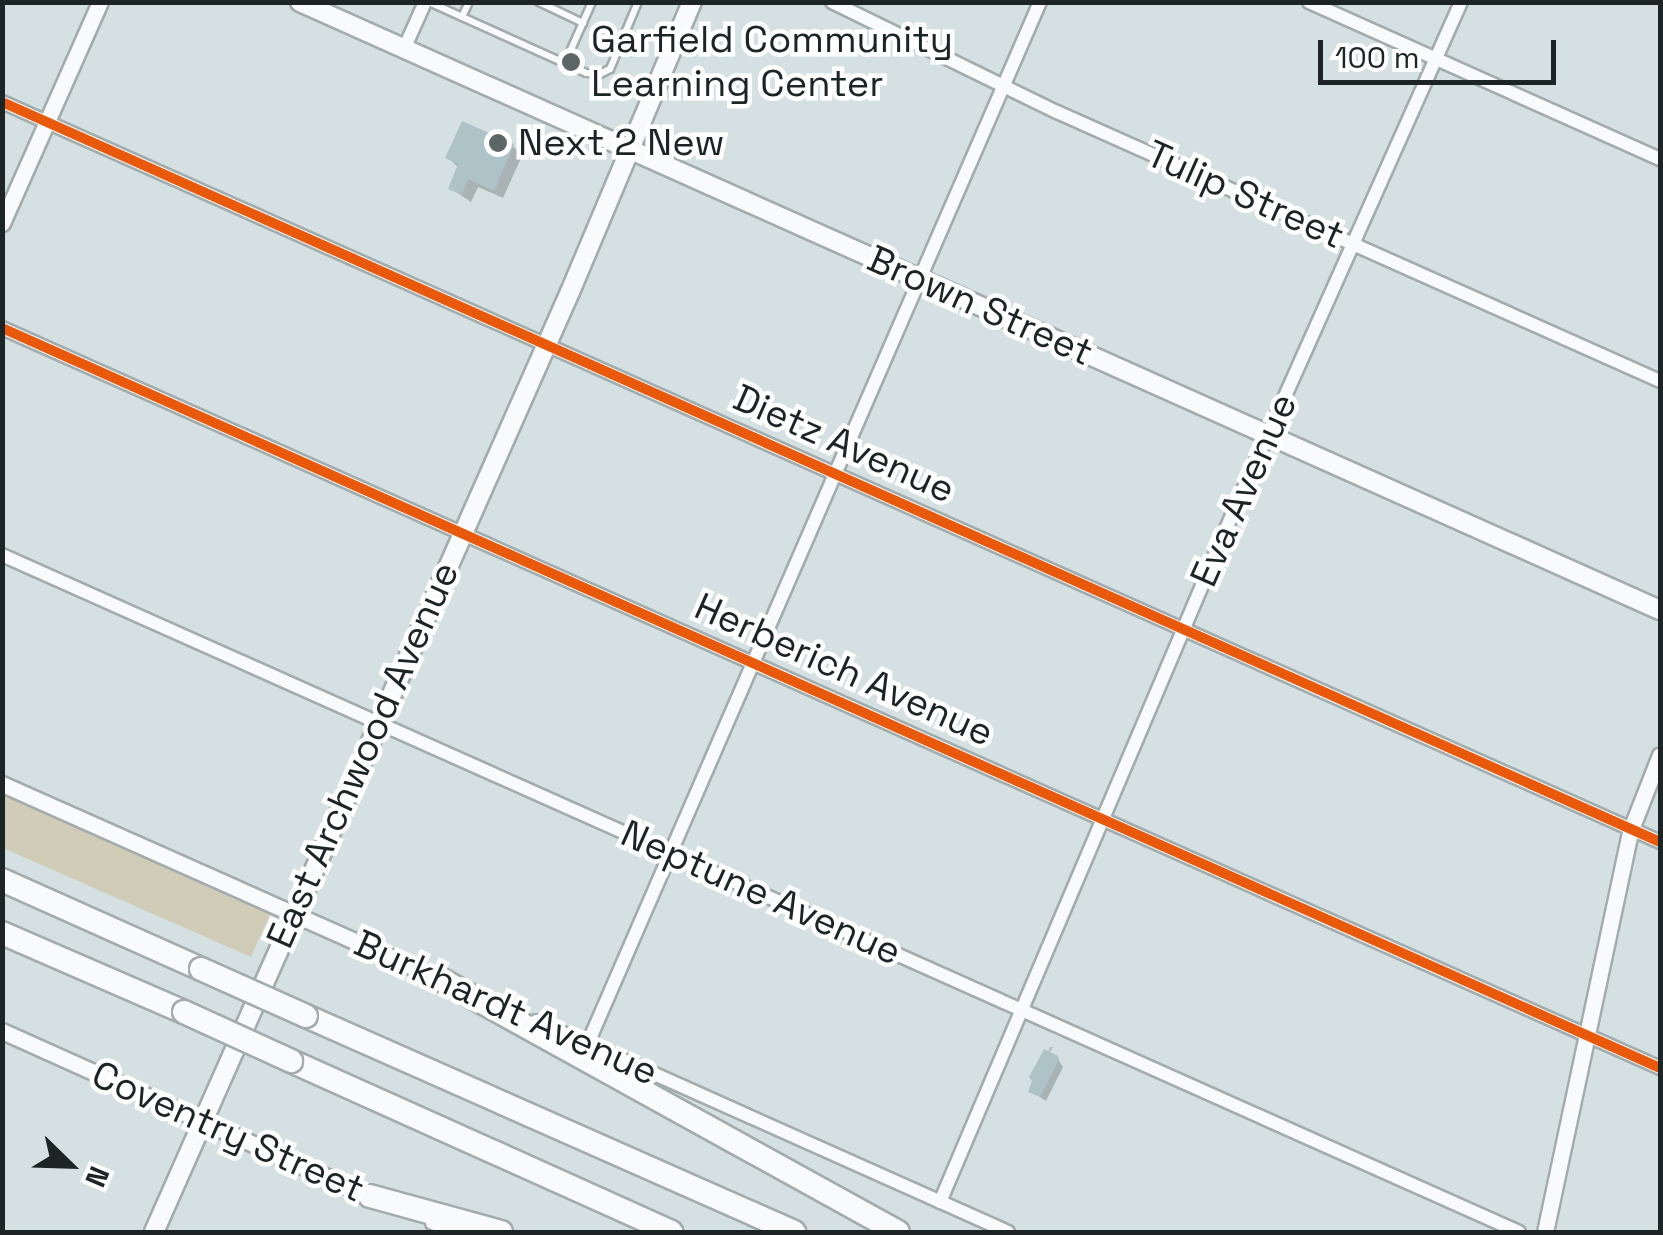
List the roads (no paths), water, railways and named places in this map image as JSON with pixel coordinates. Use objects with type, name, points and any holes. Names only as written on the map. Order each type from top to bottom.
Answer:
[{"type":"highway","points":[[2,880],[794,1232]]},
{"type":"highway","points":[[2,933],[671,1232]]},
{"type":"highway","points":[[440,979],[898,1232]]},
{"type":"highway","points":[[370,1196],[501,1232]]},
{"type":"main road","name":"Brown Street","points":[[300,2],[1660,610]]},
{"type":"main road","name":"East Archwood Avenue","points":[[154,1232],[631,150],[692,2]]},
{"type":"street","points":[[2,223],[100,2]]},
{"type":"street","points":[[404,48],[427,2]]},
{"type":"street","name":"Tulip Street","points":[[832,2],[1002,85],[1660,381]]},
{"type":"street","points":[[588,1043],[1040,2]]},
{"type":"street","points":[[1310,2],[1660,160]]},
{"type":"street","name":"Eva Avenue","points":[[940,1202],[1268,434],[1461,2]]},
{"type":"street","name":"Dietz Avenue","points":[[2,102],[1660,842]]},
{"type":"street","name":"Herberich Avenue","points":[[2,328],[1660,1068]]},
{"type":"street","name":"Neptune Avenue","points":[[2,555],[1519,1232]]},
{"type":"street","points":[[1545,1232],[1632,829],[1660,755]]},
{"type":"street","name":"Burkhardt Avenue","points":[[2,784],[1008,1232]]},
{"type":"street","name":"Coventry Street","points":[[2,1031],[455,1232]]},
{"type":"lane","points":[[427,2],[586,73],[610,69],[638,2]]},
{"type":"lane","points":[[462,17],[468,2]]},
{"type":"lane","points":[[540,2],[583,22]]},
{"type":"lane","points":[[565,63],[592,2]]},
{"type":"place","name":"Garfield Community Learning Center","points":[[571,62]]},
{"type":"place","name":"Next 2 New","points":[[498,143]]}]
